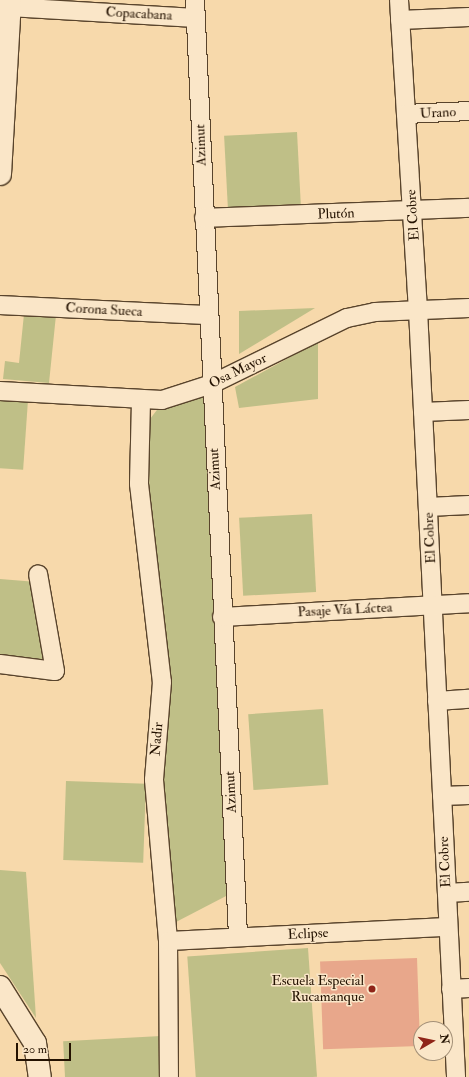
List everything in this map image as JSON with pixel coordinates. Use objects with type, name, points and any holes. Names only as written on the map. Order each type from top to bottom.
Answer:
[{"type":"street","name":"El Cobre","points":[[399,0],[418,310],[456,1077]]},
{"type":"street","points":[[0,174],[1,136],[10,3]]},
{"type":"street","name":"Copacabana","points":[[10,3],[196,9]]},
{"type":"street","name":"Azimut","points":[[196,9],[207,315],[212,384],[238,937]]},
{"type":"street","points":[[400,20],[469,17]]},
{"type":"street","name":"Urano","points":[[406,114],[469,111]]},
{"type":"street","name":"Plutón","points":[[204,218],[469,208]]},
{"type":"street","name":"Corona Sueca","points":[[0,305],[207,315]]},
{"type":"street","name":"Osa Mayor","points":[[0,391],[141,401],[181,396],[212,384],[347,318],[418,310],[469,308]]},
{"type":"street","name":"Nadir","points":[[141,401],[139,484],[162,682],[154,780],[168,941],[169,1077]]},
{"type":"street","points":[[423,412],[469,410]]},
{"type":"street","points":[[428,507],[469,505]]},
{"type":"street","points":[[0,664],[55,671],[38,574]]},
{"type":"street","name":"Pasaje Vía Láctea","points":[[222,617],[469,603]]},
{"type":"street","points":[[437,701],[469,699]]},
{"type":"street","points":[[442,796],[469,795]]},
{"type":"street","points":[[447,893],[469,892]]},
{"type":"street","name":"Eclipse","points":[[168,941],[448,927]]},
{"type":"street","points":[[0,987],[35,1043],[40,1077]]},
{"type":"street","points":[[451,989],[469,988]]},
{"type":"green space","points":[[297,132],[301,204],[228,208],[224,136]]},
{"type":"green space","points":[[315,308],[239,354],[239,311]]},
{"type":"green space","points":[[24,314],[56,315],[49,383],[3,379],[5,361],[19,363]]},
{"type":"green space","points":[[318,342],[318,399],[239,408],[235,387]]},
{"type":"green space","points":[[204,390],[228,895],[176,922],[161,782],[149,496],[150,419],[160,406]]},
{"type":"green space","points":[[0,399],[28,401],[23,470],[0,468]]},
{"type":"green space","points":[[312,514],[316,592],[243,596],[239,518]]},
{"type":"green space","points":[[0,579],[37,582],[50,665],[0,659]]},
{"type":"green space","points":[[323,709],[328,785],[253,790],[248,714]]},
{"type":"green space","points":[[66,781],[146,784],[143,863],[63,860]]},
{"type":"green space","points":[[0,870],[26,872],[36,1018],[0,963]]},
{"type":"green space","points":[[308,948],[317,1077],[196,1077],[187,956]]},
{"type":"green space","points":[[161,1036],[163,1077],[65,1077],[63,1041]]},
{"type":"building","points":[[417,958],[419,1021],[413,1021],[413,1046],[323,1049],[320,961]]},
{"type":"place","name":"Escuela Especial Rucamanque","points":[[372,989]]}]
